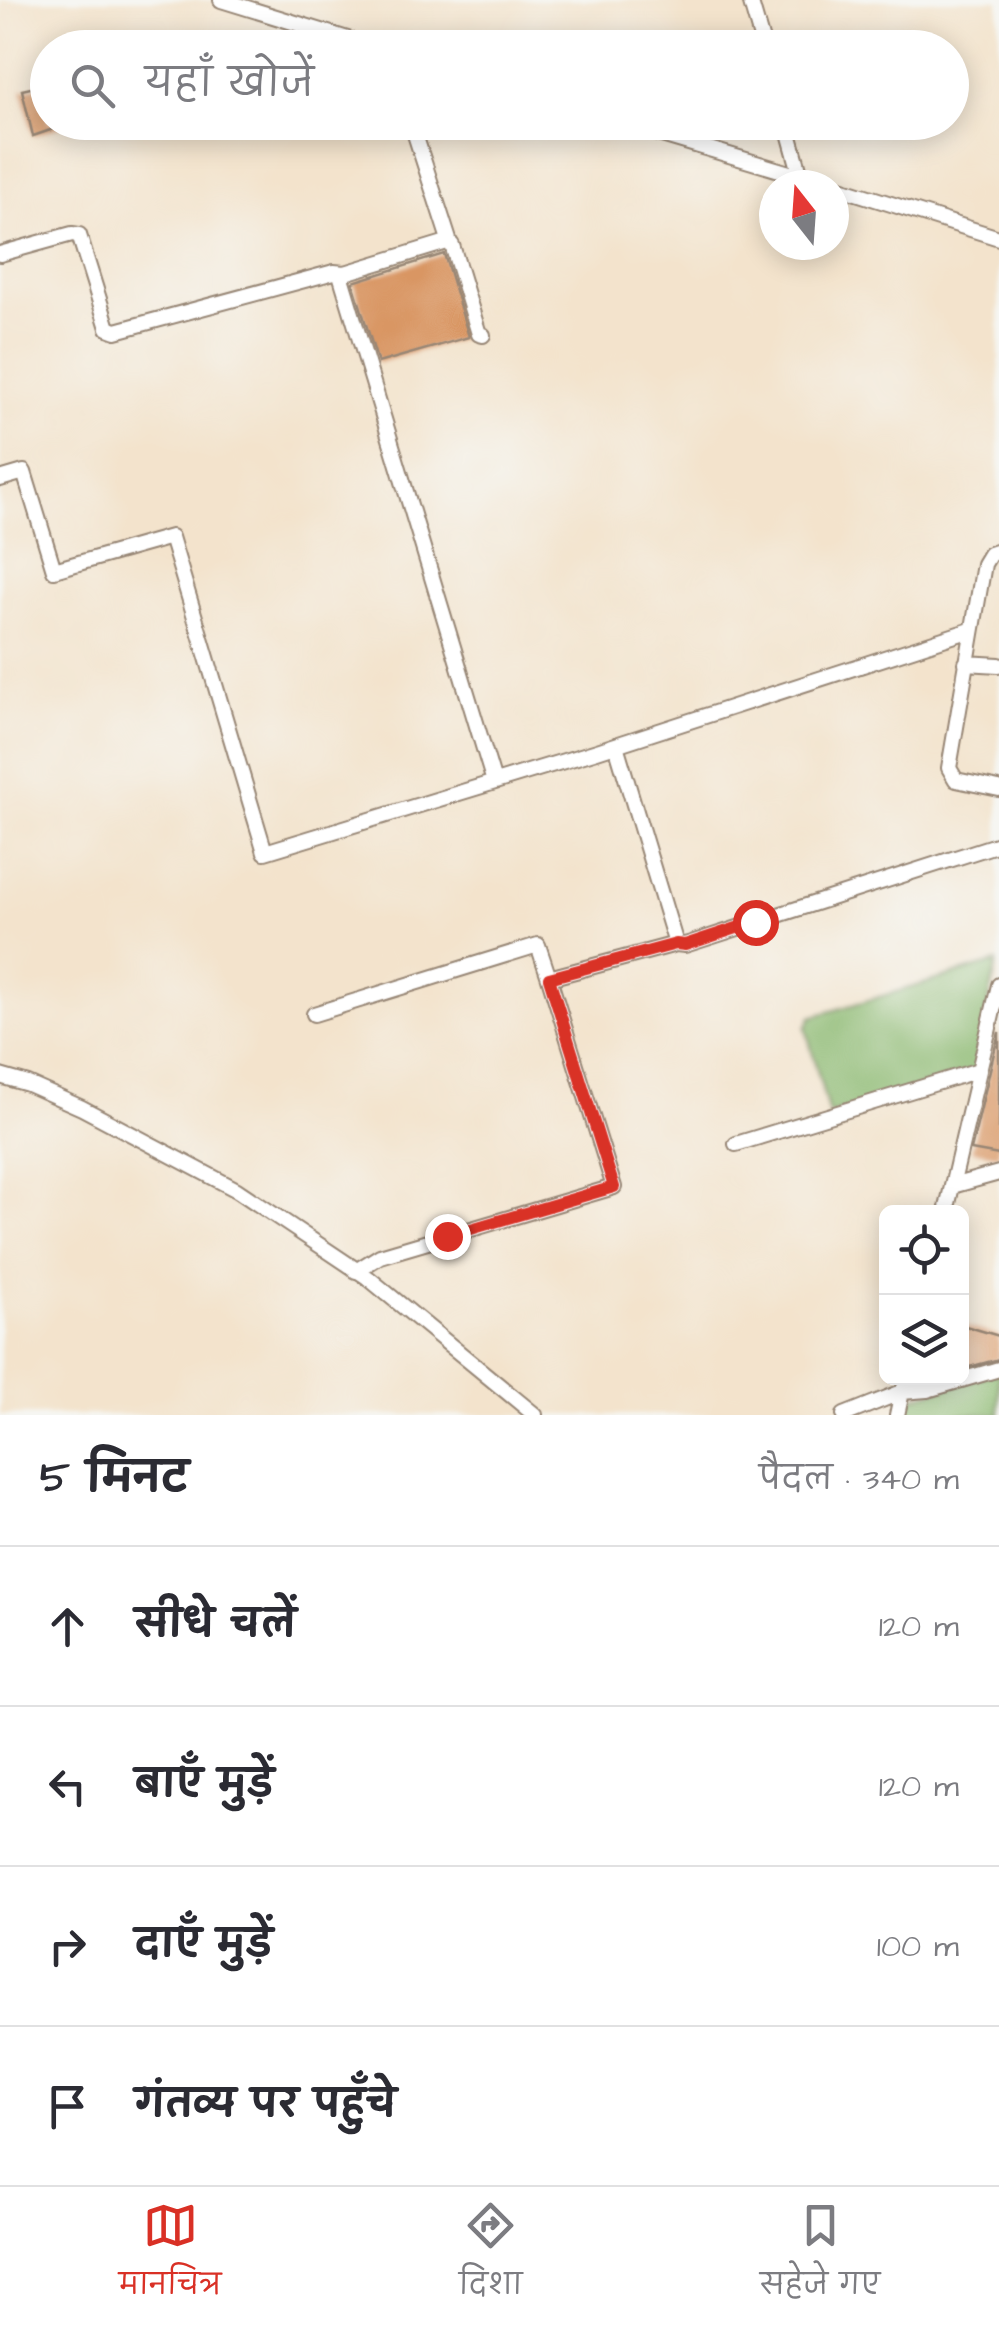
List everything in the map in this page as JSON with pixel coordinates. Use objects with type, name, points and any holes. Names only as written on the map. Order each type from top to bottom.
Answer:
[{"type":"street","points":[[221,0],[318,30]]},
{"type":"street","points":[[750,0],[759,30]]},
{"type":"street","points":[[417,140],[483,335]]},
{"type":"street","points":[[679,140],[781,170]]},
{"type":"street","points":[[791,140],[799,170]]},
{"type":"street","points":[[849,191],[999,238]]},
{"type":"street","points":[[0,254],[78,235],[110,331],[334,272],[340,274],[450,242]]},
{"type":"street","points":[[340,274],[494,782]]},
{"type":"street","points":[[0,479],[24,472],[54,570],[171,538],[265,852],[616,745],[972,630]]},
{"type":"street","points":[[999,551],[990,554],[984,564],[949,761],[950,773],[956,780],[999,789]]},
{"type":"street","points":[[966,664],[999,665]]},
{"type":"street","points":[[616,745],[676,944]]},
{"type":"street","points":[[549,978],[676,944],[685,945],[999,844]]},
{"type":"street","points":[[314,1014],[538,945],[614,1187],[380,1256],[356,1271]]},
{"type":"street","points":[[948,1205],[999,985]]},
{"type":"street","points":[[736,1144],[979,1070]]},
{"type":"street","points":[[0,1076],[82,1108],[236,1190],[356,1271],[534,1415]]},
{"type":"street","points":[[952,1186],[999,1173]]},
{"type":"street","points":[[844,1415],[902,1392],[926,1390],[999,1369]]},
{"type":"street","points":[[897,1415],[906,1385]]},
{"type":"green space","points":[[997,962],[975,1070],[829,1115],[806,1028],[811,1017]]},
{"type":"green space","points":[[999,1371],[999,1415],[907,1415],[911,1398],[953,1385],[969,1385],[969,1380]]},
{"type":"building","points":[[30,88],[30,123],[22,90]]},
{"type":"building","points":[[444,254],[469,337],[378,363],[353,282]]},
{"type":"building","points":[[999,1032],[999,1155],[971,1150]]},
{"type":"building","points":[[969,1327],[999,1336],[999,1359],[969,1367]]},
{"type":"route","points":[[447,1236],[614,1187],[549,978],[676,944],[685,945],[755,922]]}]
